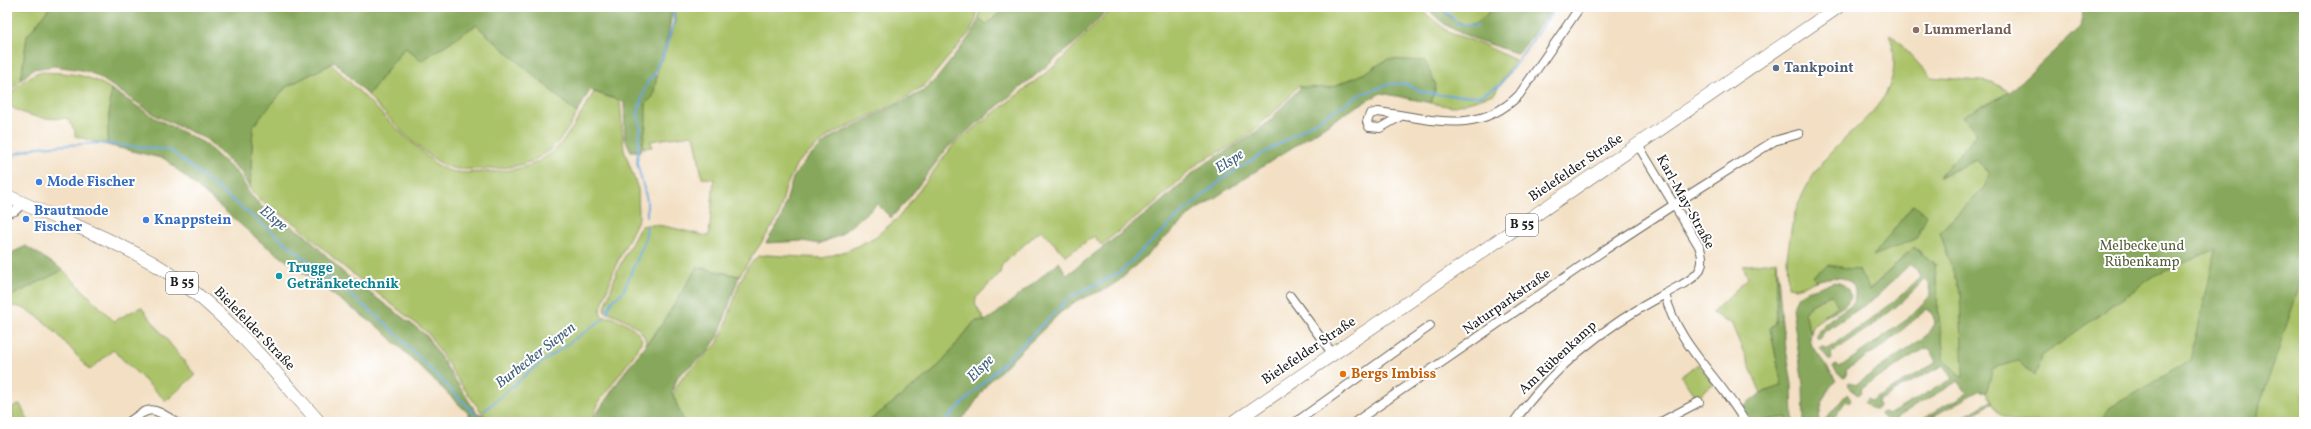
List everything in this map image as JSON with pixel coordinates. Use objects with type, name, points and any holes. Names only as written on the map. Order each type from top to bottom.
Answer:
[{"type":"main road","name":"Bielefelder Straße","points":[[1234,422],[1838,7]]},
{"type":"main road","name":"Bielefelder Straße","points":[[7,196],[140,256],[179,281],[204,300],[232,328],[319,422]]},
{"type":"street","points":[[1401,116],[1453,123],[1471,121],[1507,108],[1529,83],[1557,37],[1580,7]]},
{"type":"street","name":"Naturparkstraße","points":[[1355,422],[1600,253],[1674,205],[1766,146],[1780,139],[1799,134]]},
{"type":"street","name":"Karl-May-Straße","points":[[1638,145],[1698,246],[1703,264],[1696,275],[1665,294]]},
{"type":"street","points":[[7,213],[15,212],[23,203]]},
{"type":"street","points":[[1665,294],[1675,324],[1745,422]]},
{"type":"street","name":"Am Rübenkamp","points":[[1514,422],[1523,409],[1555,375],[1596,338],[1623,318],[1665,294]]},
{"type":"street","points":[[1290,296],[1332,354]]},
{"type":"street","points":[[1296,422],[1430,326]]},
{"type":"street","points":[[1661,422],[1699,402]]},
{"type":"street","points":[[129,422],[142,412],[149,409],[157,411],[176,422]]},
{"type":"green space","points":[[7,7],[50,7],[27,36],[21,80],[7,94]]},
{"type":"green space","points":[[50,7],[672,7],[666,43],[653,75],[657,76],[653,97],[646,103],[646,126],[641,151],[631,151],[625,139],[624,102],[590,90],[577,113],[476,25],[421,61],[405,47],[368,95],[335,62],[286,87],[253,126],[250,189],[240,171],[206,139],[157,116],[96,75],[82,70],[54,66],[33,69],[21,80],[27,36]]},
{"type":"green space","points":[[674,7],[977,7],[976,19],[970,32],[925,85],[899,102],[830,135],[797,163],[786,187],[778,218],[739,276],[697,267],[663,323],[646,344],[645,338],[636,327],[616,315],[604,311],[617,271],[642,226],[666,226],[709,236],[714,179],[702,178],[695,138],[691,135],[651,141],[652,147],[643,148],[646,103],[653,93],[659,63],[663,59],[675,22]]},
{"type":"green space","points":[[980,7],[1006,7],[986,25],[979,19]]},
{"type":"green space","points":[[1006,7],[1110,7],[1076,42],[948,147],[909,198],[891,218],[877,204],[840,235],[819,244],[803,241],[766,243],[781,219],[793,178],[806,160],[830,138],[922,92],[938,77],[970,36],[979,19],[986,25]]},
{"type":"green space","points":[[1113,7],[1420,7],[1421,10],[1450,33],[1480,43],[1515,60],[1494,94],[1452,107],[1431,103],[1436,85],[1388,60],[1367,72],[1333,86],[1310,88],[1298,86],[1286,100],[1249,135],[1201,161],[1150,207],[1101,245],[1094,236],[1066,256],[1041,230],[1002,264],[1000,273],[976,298],[975,304],[985,321],[975,321],[936,369],[868,422],[684,422],[673,395],[682,377],[717,344],[726,324],[739,284],[747,268],[758,256],[767,255],[823,258],[849,250],[875,237],[899,217],[954,144],[1056,65]]},
{"type":"green space","points":[[1427,7],[1447,7],[1444,12],[1452,18],[1465,24],[1470,24],[1481,19],[1494,7],[1554,7],[1518,54],[1457,31],[1435,17]]},
{"type":"green space","points":[[1447,7],[1494,7],[1475,23],[1465,24],[1452,18],[1444,12]]},
{"type":"green space","name":"Melbecke und Rübenkamp","points":[[2084,7],[2304,7],[2304,172],[2297,234],[2304,241],[2304,273],[2254,422],[2104,422],[2104,417],[2111,407],[2191,360],[2216,249],[2154,276],[2042,356],[2035,376],[2018,361],[1993,368],[1986,393],[1980,390],[1923,422],[1917,422],[1967,393],[1958,381],[1896,417],[1898,420],[1890,422],[1879,414],[1883,412],[1888,415],[1952,379],[1943,365],[1878,401],[1879,407],[1875,409],[1870,408],[1864,402],[1867,398],[1872,401],[1935,363],[1936,360],[1930,349],[1926,348],[1861,388],[1862,392],[1858,395],[1850,389],[1848,383],[1850,382],[1855,385],[1926,336],[1935,322],[1932,313],[1927,309],[1884,345],[1846,370],[1847,375],[1844,377],[1838,374],[1833,367],[1836,365],[1840,367],[1905,321],[1930,296],[1929,285],[1924,280],[1880,320],[1831,353],[1832,359],[1830,361],[1820,348],[1821,346],[1827,349],[1864,324],[1899,297],[1920,277],[1916,268],[1910,264],[1874,299],[1822,333],[1822,337],[1820,339],[1817,338],[1821,328],[1854,302],[1855,293],[1854,286],[1850,281],[1831,278],[1816,281],[1813,276],[1828,265],[1859,270],[1870,290],[1914,247],[1935,264],[1938,310],[1944,358],[1959,376],[1963,377],[1960,292],[1940,232],[1985,186],[1990,172],[1976,160],[1939,177],[1977,134],[1963,116],[2010,92],[2080,27]]},
{"type":"green space","name":"Melbecke und Rübenkamp","points":[[2304,7],[2304,422],[2015,422],[2001,416],[1986,393],[1991,375],[1967,347]]},
{"type":"green space","points":[[476,25],[577,113],[569,128],[560,140],[550,150],[528,163],[500,168],[455,169],[446,166],[437,161],[416,144],[368,95],[405,47],[421,61]]},
{"type":"green space","points":[[1891,34],[1931,77],[1992,82],[2010,92],[1964,116],[1977,134],[1939,177],[1976,160],[1990,172],[1985,186],[1940,232],[1960,292],[1964,377],[1959,376],[1944,358],[1938,310],[1935,264],[1914,247],[1869,290],[1859,270],[1814,281],[1816,281],[1796,288],[1788,287],[1787,257],[1792,224],[1794,223],[1793,219],[1799,203],[1806,187],[1826,158],[1878,105],[1887,91],[1893,75],[1894,57]]},
{"type":"green space","points":[[1388,59],[1425,61],[1436,85],[1431,103],[1381,93],[1345,113],[1193,212],[1120,280],[1106,289],[1076,301],[1060,313],[987,384],[970,410],[959,422],[868,422],[936,369],[975,321],[985,321],[996,314],[1059,262],[1067,275],[1155,207],[1200,167],[1251,136],[1269,121],[1301,87],[1329,88],[1365,73]]},
{"type":"green space","points":[[331,64],[431,160],[447,170],[456,172],[508,170],[526,166],[541,160],[554,151],[564,139],[574,126],[594,92],[620,101],[624,150],[638,189],[639,218],[615,267],[600,311],[602,317],[613,318],[631,326],[640,335],[642,340],[636,352],[599,402],[591,422],[489,422],[460,383],[428,333],[339,263],[297,225],[262,202],[250,189],[253,126],[286,87]]},
{"type":"green space","points":[[39,72],[85,77],[111,89],[107,145],[75,136],[75,131],[67,118],[36,117],[21,112],[7,104],[10,94],[19,85],[29,77]]},
{"type":"green space","points":[[111,89],[155,118],[204,143],[239,175],[250,194],[262,207],[306,236],[346,275],[426,335],[476,412],[484,416],[489,422],[472,422],[469,414],[382,330],[262,243],[165,159],[107,145]]},
{"type":"green space","points":[[1913,205],[1927,215],[1916,239],[1873,256]]},
{"type":"green space","points":[[26,246],[63,270],[7,298],[7,255]]},
{"type":"green space","points":[[1777,261],[1776,323],[1770,328],[1782,386],[1761,393],[1731,323],[1712,313],[1748,278],[1743,266]]},
{"type":"green space","points":[[1777,261],[1782,324],[1792,384],[1793,422],[1788,422],[1787,417],[1747,422],[1741,409],[1761,393],[1782,386],[1770,328],[1776,323]]},
{"type":"green space","points":[[697,267],[739,276],[718,337],[708,351],[678,376],[672,393],[684,422],[591,422],[624,373],[663,323]]},
{"type":"green space","points":[[63,270],[114,321],[141,307],[195,375],[166,401],[113,350],[90,370],[63,340],[40,319],[29,311],[18,307],[7,307],[7,298]]},
{"type":"green space","points":[[1835,282],[1843,284],[1847,288],[1850,295],[1847,303],[1825,316],[1824,315],[1838,306],[1832,295],[1830,295],[1809,306],[1804,313],[1811,333],[1810,339],[1812,346],[1837,381],[1826,394],[1818,422],[1804,422],[1803,385],[1792,308],[1798,296],[1806,291]]},
{"type":"green space","points":[[1832,295],[1839,306],[1814,324],[1811,333],[1804,313],[1809,306]]},
{"type":"green space","points":[[1698,364],[1713,384],[1696,398],[1681,376]]},
{"type":"green space","points":[[1847,394],[1851,400],[1849,403],[1846,401],[1831,422],[1823,422]]},
{"type":"green space","points":[[1991,401],[1993,403],[1959,422],[1954,422]]},
{"type":"green space","points":[[20,404],[29,422],[13,422],[12,407]]},
{"type":"green space","points":[[1787,417],[1788,422],[1747,422]]},
{"type":"waterway","name":"Burbecker Siepen","points":[[647,216],[647,200],[637,163],[639,133],[641,130],[638,115],[642,97],[649,79],[654,75],[658,63],[662,58],[674,22],[673,7]]},
{"type":"waterway","points":[[1442,7],[1459,24],[1478,26]]},
{"type":"waterway","name":"Elspe","points":[[944,422],[1069,298],[1120,272],[1182,213],[1226,176],[1361,94],[1391,84],[1406,84],[1422,92],[1441,95],[1479,96],[1501,84],[1556,7]]},
{"type":"waterway","name":"Elspe","points":[[7,157],[37,147],[100,143],[170,150],[384,322],[474,413],[478,422]]},
{"type":"waterway","name":"Burbecker Siepen","points":[[607,313],[612,301],[623,292],[645,241],[647,227]]},
{"type":"waterway","name":"Burbecker Siepen","points":[[484,411],[530,371],[603,319]]},
{"type":"waterway","points":[[2301,422],[2304,413]]},
{"type":"place","name":"Lummerland","points":[[1916,30]]},
{"type":"place","name":"Tankpoint","points":[[1776,68]]},
{"type":"place","name":"Mode Fischer","points":[[39,182]]},
{"type":"place","name":"Brautmode Fischer","points":[[26,219]]},
{"type":"place","name":"Knappstein","points":[[146,220]]},
{"type":"place","name":"Trugge Getränketechnik","points":[[279,276]]},
{"type":"place","name":"Bergs Imbiss","points":[[1343,374]]}]
